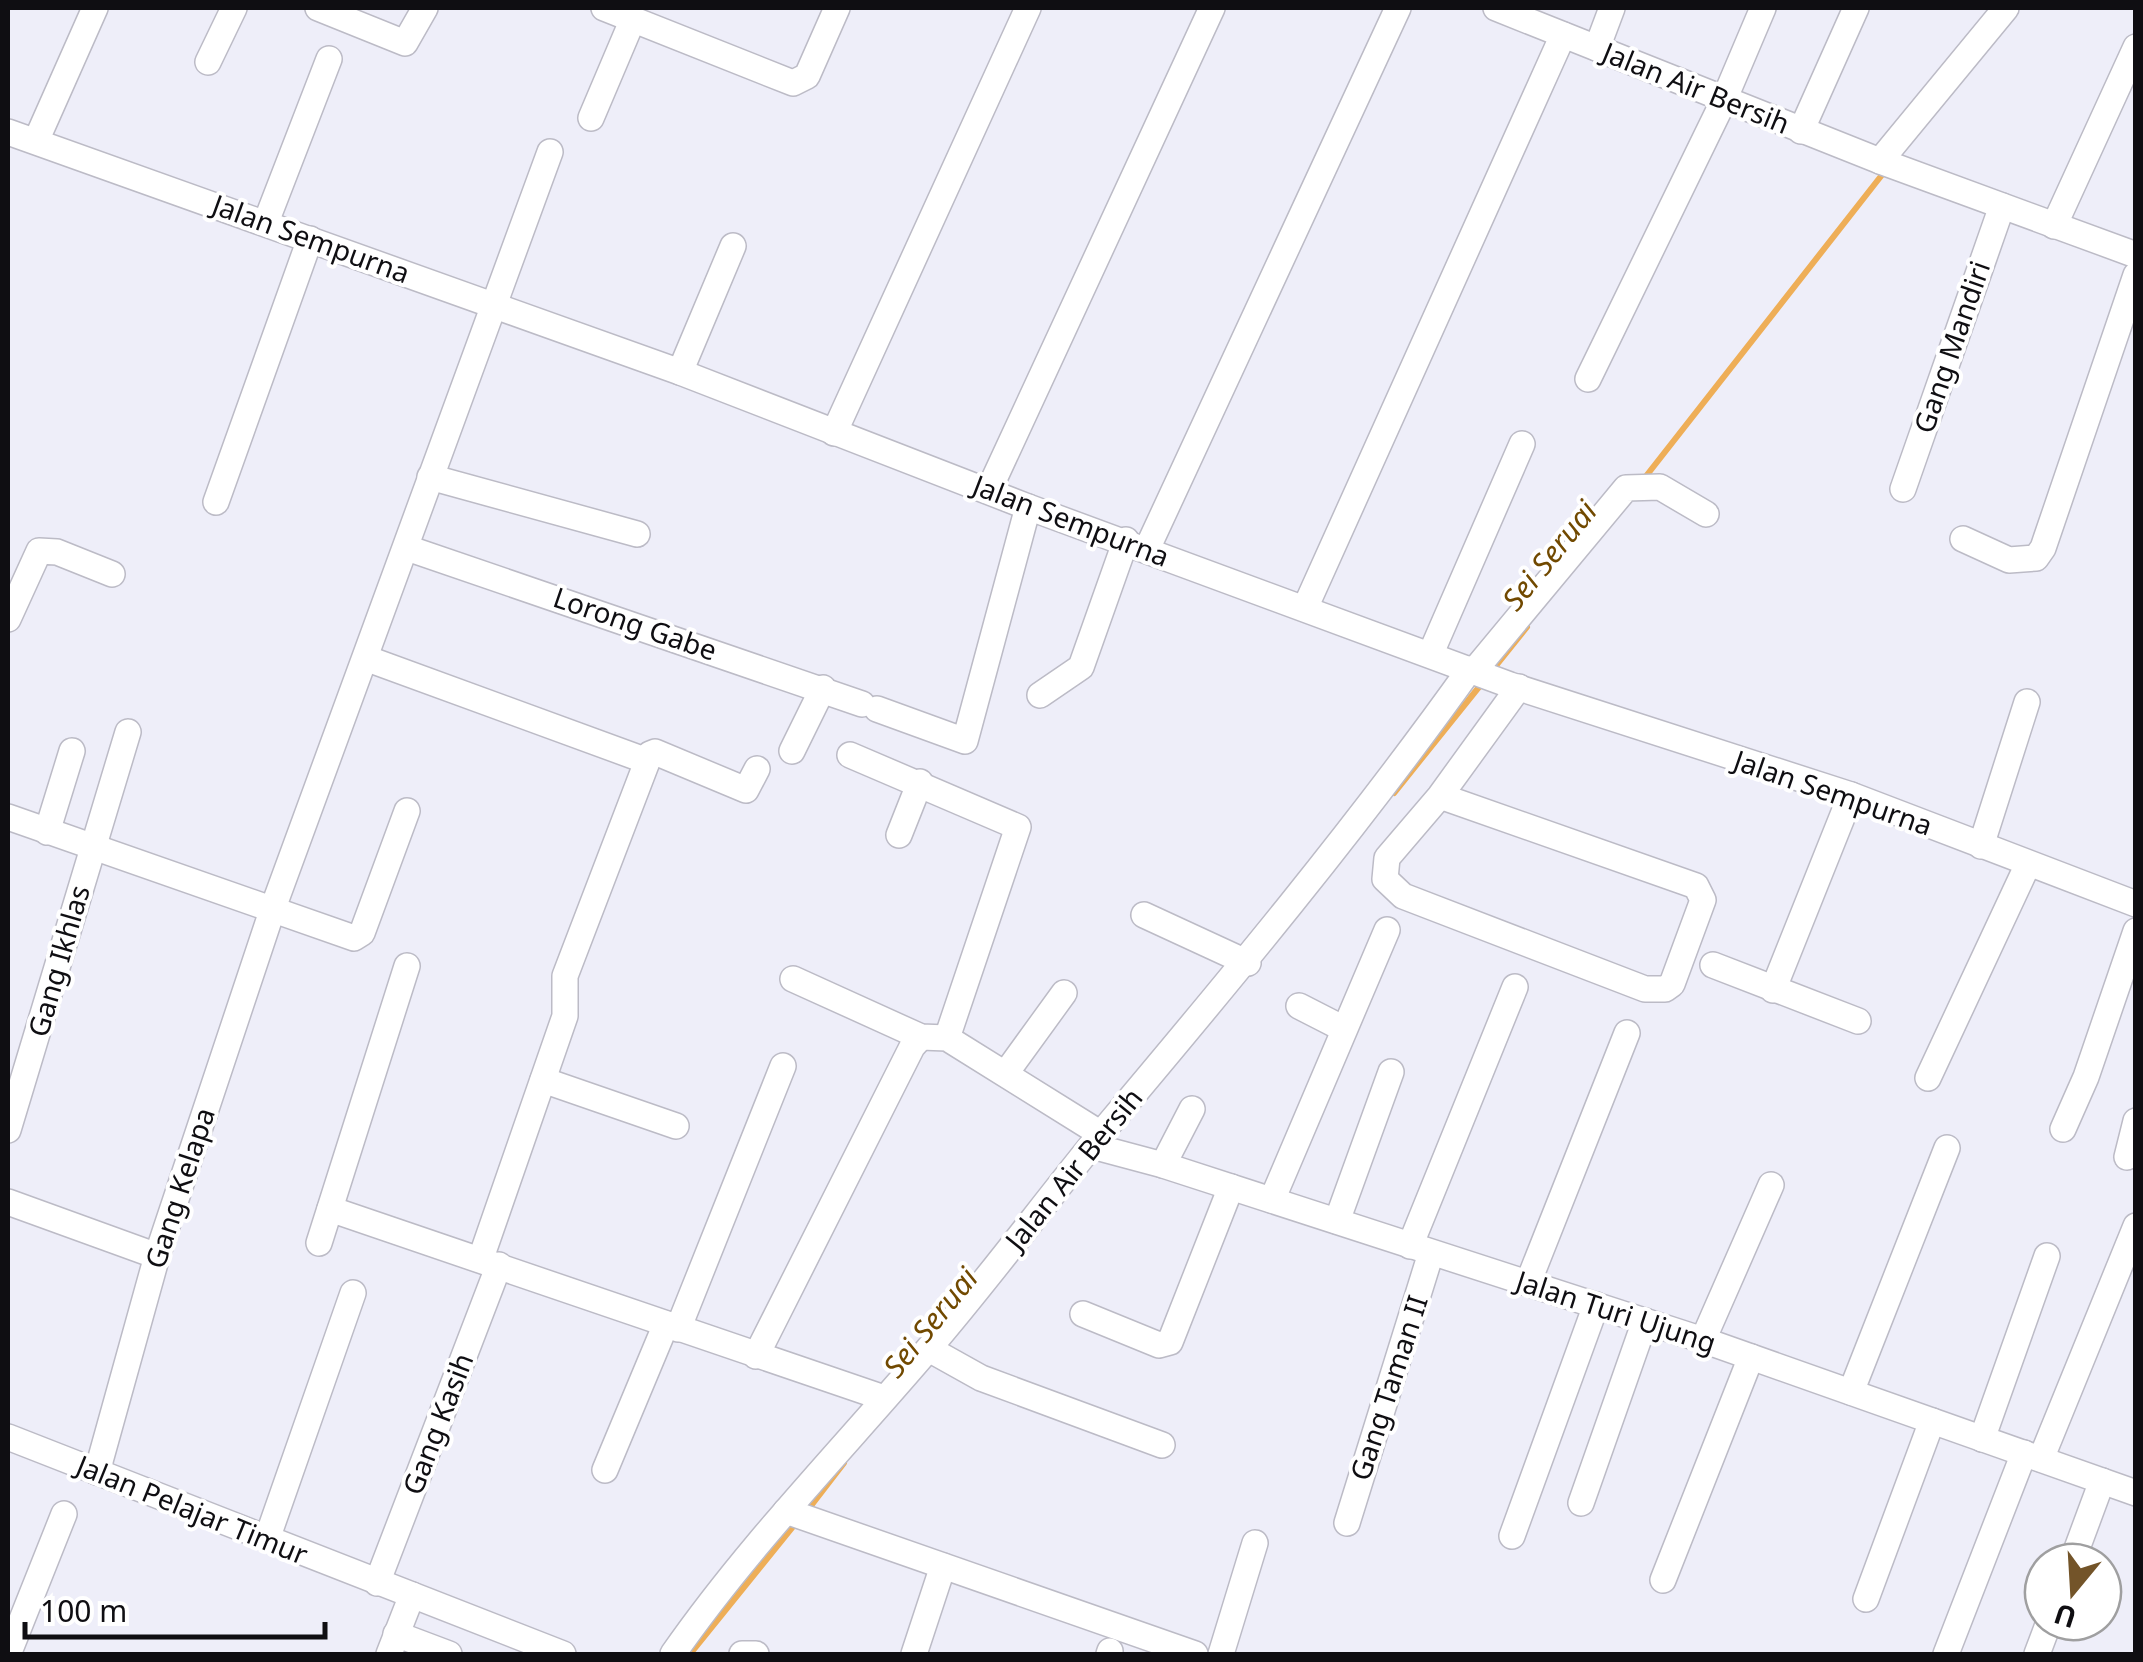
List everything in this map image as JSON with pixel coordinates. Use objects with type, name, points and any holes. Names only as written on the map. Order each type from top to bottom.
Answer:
[{"type":"street","points":[[36,141],[95,8]]},
{"type":"street","points":[[208,62],[234,8]]},
{"type":"street","points":[[318,8],[406,43],[424,8]]},
{"type":"street","points":[[604,8],[793,83],[808,76],[837,8]]},
{"type":"street","points":[[834,432],[1028,8]]},
{"type":"street","points":[[988,490],[1212,8]]},
{"type":"street","points":[[1040,695],[1081,667],[1398,8]]},
{"type":"street","name":"Jalan Air Bersih","points":[[1496,8],[1801,130],[2136,255]]},
{"type":"street","points":[[1598,48],[1612,8]]},
{"type":"street","points":[[1588,380],[1724,100],[1763,8]]},
{"type":"street","points":[[1801,130],[1856,8]]},
{"type":"street","points":[[1887,163],[2006,8]]},
{"type":"street","points":[[591,118],[633,20]]},
{"type":"street","points":[[1305,608],[1563,35]]},
{"type":"street","points":[[2054,226],[2136,47]]},
{"type":"street","points":[[266,222],[329,59]]},
{"type":"street","name":"Jalan Sempurna","points":[[8,132],[680,372],[1028,507],[1431,653],[1467,677],[1514,686],[1851,795],[2136,904]]},
{"type":"street","name":"Gang Kelapa","points":[[98,1472],[157,1256],[273,908],[368,658],[492,304],[550,152]]},
{"type":"street","name":"Gang Mandiri","points":[[1902,489],[2002,206]]},
{"type":"street","points":[[216,502],[310,239]]},
{"type":"street","points":[[680,372],[733,246]]},
{"type":"street","points":[[1963,539],[2022,562],[2036,558],[2043,548],[2136,276]]},
{"type":"street","points":[[1431,653],[1522,444]]},
{"type":"street","points":[[430,477],[637,534]]},
{"type":"street","name":"Jalan Air Bersih","points":[[673,1654],[786,1511],[884,1398],[934,1353],[1096,1140],[1248,963],[1402,767],[1467,677],[1620,494],[1643,485],[1706,514]]},
{"type":"street","name":"Lorong Gabe","points":[[408,548],[823,688],[964,741],[1028,507]]},
{"type":"street","points":[[8,619],[39,552],[57,552],[112,574]]},
{"type":"street","points":[[368,658],[647,761],[656,752],[746,790],[757,769]]},
{"type":"street","points":[[1440,796],[1696,886],[1704,900],[1672,984],[1665,990],[1645,989],[1390,887],[1385,879],[1387,858],[1440,796],[1514,686]]},
{"type":"street","points":[[792,751],[823,688]]},
{"type":"street","points":[[1981,846],[2027,702]]},
{"type":"street","name":"Gang Ikhlas","points":[[8,1130],[128,732]]},
{"type":"street","points":[[47,832],[72,752]]},
{"type":"street","points":[[756,1356],[912,1047],[936,1036],[1018,826],[850,755]]},
{"type":"street","name":"Gang Kasih","points":[[377,1583],[490,1261],[565,1016],[562,984],[647,761]]},
{"type":"street","points":[[900,836],[920,782]]},
{"type":"street","points":[[1773,990],[1851,795]]},
{"type":"street","points":[[8,817],[92,849],[359,937],[407,811]]},
{"type":"street","points":[[1928,1078],[2028,864]]},
{"type":"street","points":[[1144,915],[1248,963]]},
{"type":"street","points":[[1272,1200],[1387,930]]},
{"type":"street","points":[[2063,1128],[2086,1077],[2136,930]]},
{"type":"street","points":[[1713,964],[1858,1021]]},
{"type":"street","points":[[319,1243],[407,966]]},
{"type":"street","name":"Jalan Turi Ujung","points":[[793,979],[936,1036],[1006,1072],[1096,1140],[1703,1340],[2136,1493]]},
{"type":"street","name":"Gang Taman II","points":[[1346,1523],[1421,1250],[1515,987]]},
{"type":"street","points":[[1006,1072],[1064,993]]},
{"type":"street","points":[[1299,1006],[1342,1028]]},
{"type":"street","points":[[1528,1283],[1627,1034]]},
{"type":"street","points":[[604,1470],[672,1326],[783,1066]]},
{"type":"street","points":[[1337,1221],[1391,1072]]},
{"type":"street","points":[[543,1080],[676,1126]]},
{"type":"street","points":[[1163,1165],[1192,1109]]},
{"type":"street","points":[[2127,1157],[2136,1121]]},
{"type":"street","points":[[1851,1392],[1947,1148]]},
{"type":"street","points":[[1703,1340],[1771,1186]]},
{"type":"street","points":[[1084,1314],[1159,1345],[1170,1342],[1231,1187]]},
{"type":"street","points":[[8,1202],[157,1256]]},
{"type":"street","points":[[330,1209],[884,1398]]},
{"type":"street","points":[[1946,1654],[2136,1226]]},
{"type":"street","points":[[1982,1438],[2048,1256]]},
{"type":"street","points":[[267,1539],[353,1294]]},
{"type":"street","points":[[1512,1536],[1596,1305]]},
{"type":"street","points":[[1582,1504],[1645,1322]]},
{"type":"street","points":[[934,1353],[1016,1392],[1162,1444]]},
{"type":"street","points":[[1664,1580],[1751,1357]]},
{"type":"street","points":[[1866,1599],[1932,1421]]},
{"type":"street","name":"Jalan Pelajar Timur","points":[[8,1437],[377,1583]]},
{"type":"street","points":[[2079,1542],[2102,1481]]},
{"type":"street","points":[[786,1511],[1195,1654]]},
{"type":"street","points":[[10,1653],[64,1514]]},
{"type":"street","points":[[1221,1654],[1256,1543]]},
{"type":"street","points":[[914,1654],[943,1566]]},
{"type":"street","points":[[377,1583],[563,1654]]},
{"type":"street","points":[[412,1595],[392,1644],[448,1654]]},
{"type":"street","points":[[742,1654],[756,1654]]},
{"type":"waterway","name":"Sei Seruai","points":[[1643,480],[1885,171]]},
{"type":"waterway","name":"Sei Seruai","points":[[1491,672],[1527,627]]},
{"type":"waterway","name":"Sei Seruai","points":[[1394,793],[1483,682]]},
{"type":"waterway","name":"Sei Seruai","points":[[807,1511],[844,1463]]},
{"type":"waterway","name":"Sei Seruai","points":[[690,1654],[795,1524]]}]
